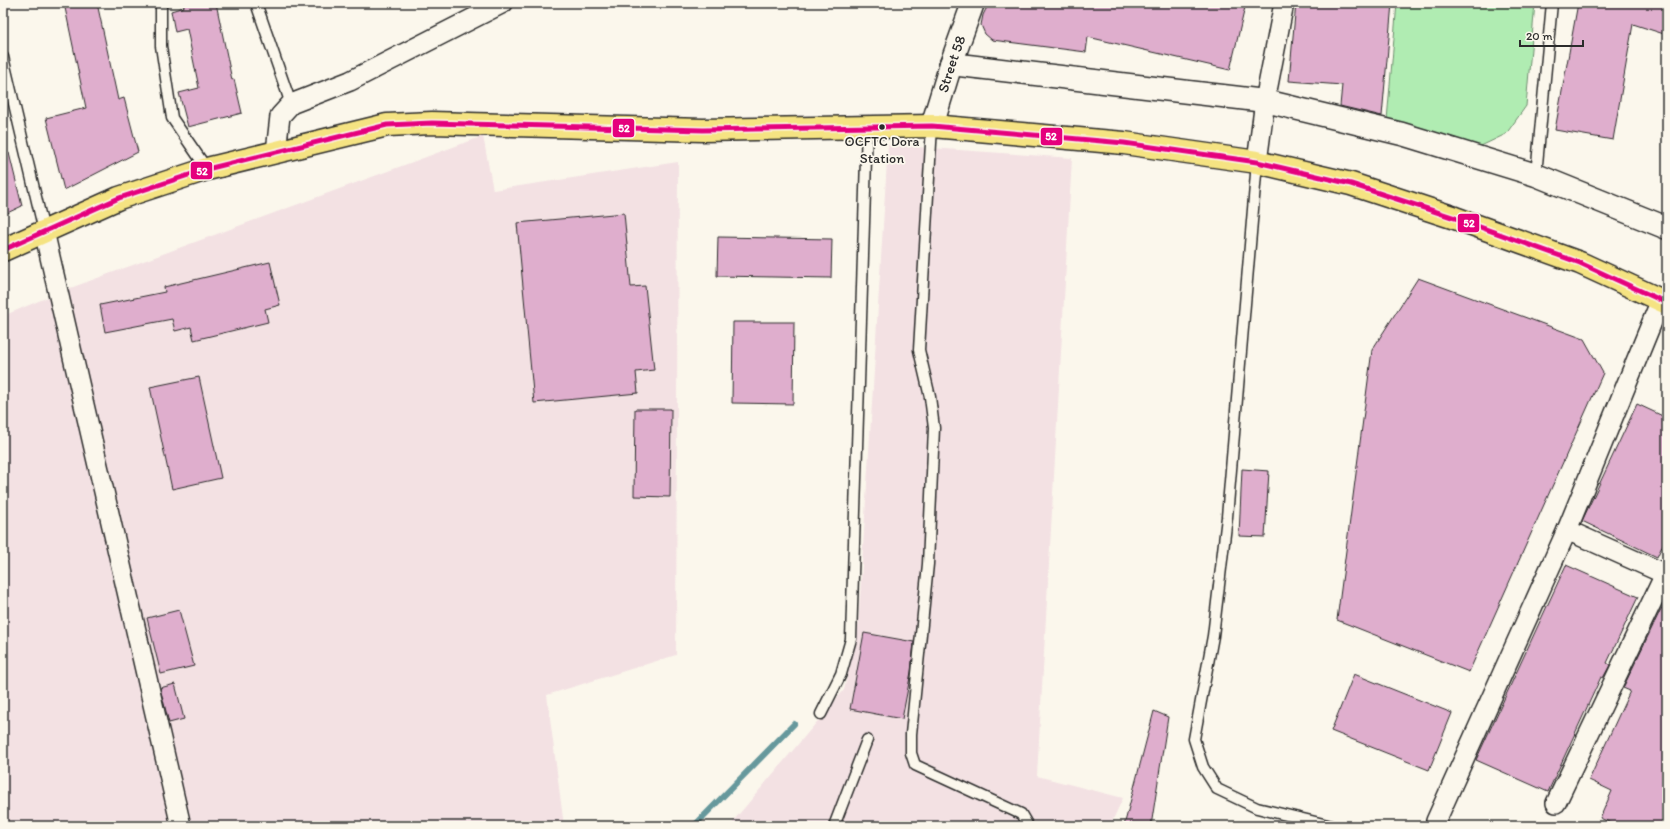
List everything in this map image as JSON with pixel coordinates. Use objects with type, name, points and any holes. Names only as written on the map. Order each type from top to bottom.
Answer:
[{"type":"highway","points":[[3,250],[119,198],[206,169],[386,125],[432,123],[703,130],[932,126],[1124,143],[1257,162],[1351,184],[1455,218],[1580,263],[1664,302]]},
{"type":"street","points":[[276,152],[280,116],[291,104],[350,81],[503,3]]},
{"type":"street","name":"Street 58","points":[[932,126],[951,64],[973,3]]},
{"type":"street","points":[[1257,162],[1265,101],[1284,3]]},
{"type":"street","points":[[951,64],[1265,101],[1402,134],[1536,176],[1667,228]]},
{"type":"street","points":[[44,231],[181,826]]},
{"type":"street","points":[[1436,821],[1567,530],[1664,302]]},
{"type":"street","points":[[1556,803],[1666,572],[1567,530]]},
{"type":"lane","points":[[161,3],[161,46],[172,118],[206,169]]},
{"type":"lane","points":[[256,3],[291,104]]},
{"type":"lane","points":[[1536,176],[1552,3]]},
{"type":"lane","points":[[3,57],[44,231]]},
{"type":"lane","points":[[932,126],[919,350],[930,397],[934,428],[928,564],[910,734],[911,754],[915,765],[1021,814],[1028,826]]},
{"type":"lane","points":[[821,714],[841,674],[851,639],[867,127]]},
{"type":"lane","points":[[1257,162],[1227,518],[1214,636],[1194,739],[1202,767],[1217,788],[1257,808],[1332,826]]},
{"type":"lane","points":[[834,826],[867,740]]},
{"type":"shaded area","points":[[483,136],[493,190],[678,162],[676,655],[547,695],[564,826],[3,826],[3,316],[65,290]]},
{"type":"shaded area","points":[[888,145],[1072,158],[1037,776],[1123,798],[1110,826],[732,826],[734,820],[844,690],[858,629]]},
{"type":"green space","points":[[1397,3],[1535,3],[1526,106],[1506,134],[1481,146],[1422,136],[1387,120]]},
{"type":"building","points":[[64,3],[97,3],[118,100],[124,98],[138,152],[64,190],[46,118],[86,108]]},
{"type":"building","points":[[183,3],[216,3],[232,80],[234,79],[242,113],[188,127],[179,93],[199,88],[187,29],[175,32],[171,11],[184,7]]},
{"type":"building","points":[[989,3],[1246,3],[1230,70],[1088,37],[1086,52],[992,40],[985,34],[981,25],[983,15]]},
{"type":"building","points":[[1296,3],[1392,3],[1382,116],[1340,106],[1342,85],[1289,81]]},
{"type":"building","points":[[1578,3],[1667,3],[1667,35],[1633,24],[1613,140],[1555,130]]},
{"type":"building","points":[[3,153],[9,153],[22,206],[3,215]]},
{"type":"building","points":[[624,213],[631,287],[645,286],[654,370],[636,372],[638,393],[534,403],[517,223]]},
{"type":"building","points":[[718,237],[832,239],[831,278],[717,276]]},
{"type":"building","points":[[270,262],[280,305],[265,309],[268,322],[194,340],[191,327],[175,331],[172,319],[105,332],[100,305],[165,292],[164,287]]},
{"type":"building","points":[[1418,278],[1584,339],[1603,373],[1469,672],[1337,620],[1372,350]]},
{"type":"building","points":[[733,322],[794,322],[793,404],[732,403]]},
{"type":"building","points":[[199,377],[221,478],[172,489],[150,387]]},
{"type":"building","points":[[1637,404],[1667,418],[1667,536],[1657,557],[1582,521]]},
{"type":"building","points":[[635,409],[671,409],[670,497],[634,496]]},
{"type":"building","points":[[1242,469],[1269,471],[1265,537],[1239,536]]},
{"type":"building","points":[[1566,565],[1638,597],[1607,663],[1610,665],[1603,678],[1601,677],[1548,792],[1476,760]]},
{"type":"building","points":[[1667,600],[1667,826],[1618,826],[1600,818],[1612,791],[1589,780],[1630,691],[1623,688],[1660,611]]},
{"type":"building","points":[[179,610],[194,666],[161,674],[147,618]]},
{"type":"building","points":[[864,633],[914,642],[911,672],[902,719],[850,709]]},
{"type":"building","points":[[1354,674],[1452,713],[1429,770],[1331,731]]},
{"type":"building","points":[[175,684],[184,719],[169,723],[160,688]]},
{"type":"building","points":[[1154,711],[1168,717],[1151,826],[1124,826]]},
{"type":"waterway","points":[[694,826],[794,724]]},
{"type":"transit line","name":"52","points":[[3,250],[119,198],[207,169],[387,125],[432,123],[703,130],[932,126],[1124,143],[1257,162],[1351,184],[1455,218],[1580,263],[1667,303]]},
{"type":"place","name":"OCFTC Dora Station","points":[[882,127]]}]
